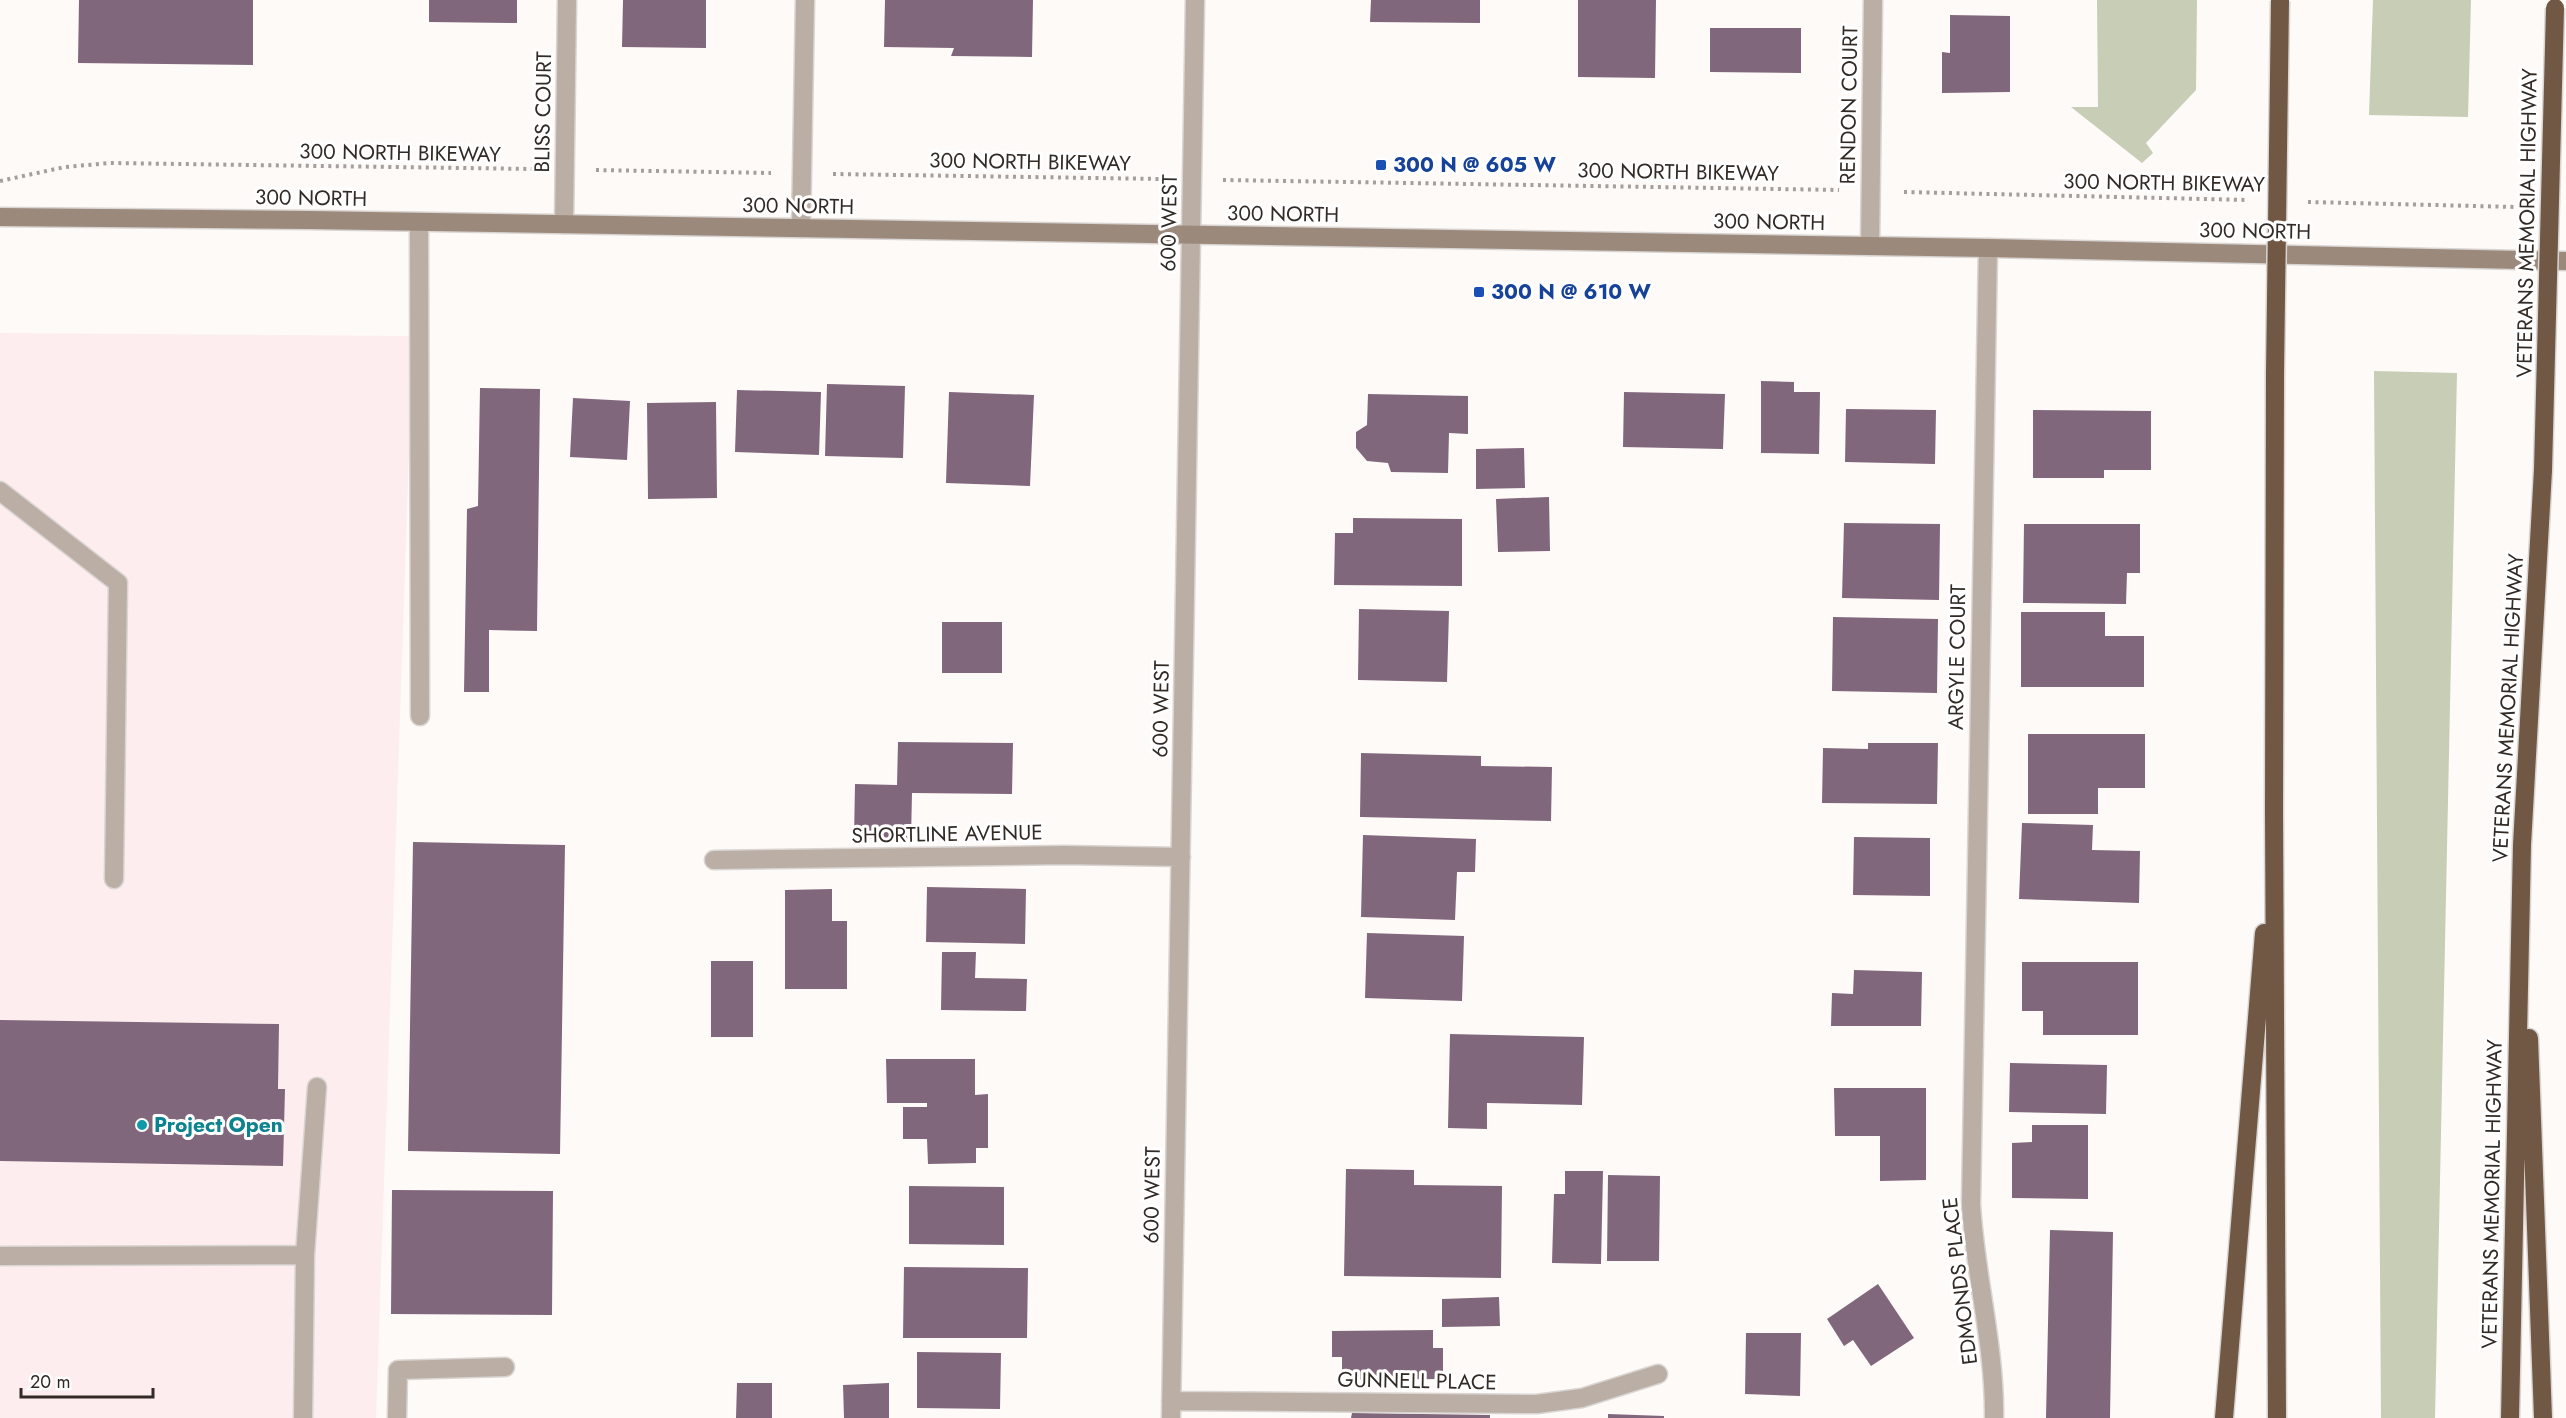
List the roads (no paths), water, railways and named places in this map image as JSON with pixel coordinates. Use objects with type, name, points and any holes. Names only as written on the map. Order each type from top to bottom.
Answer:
[{"type":"highway","points":[[2277,1418],[2274,812],[2275,374],[2280,1]]},
{"type":"highway","name":"VETERANS MEMORIAL HIGHWAY","points":[[2510,1418],[2522,845],[2543,470],[2555,4]]},
{"type":"highway","points":[[2224,1418],[2274,812]]},
{"type":"highway","points":[[2522,845],[2543,1418]]},
{"type":"street","name":"BLISS COURT","points":[[564,224],[567,0]]},
{"type":"street","points":[[801,228],[805,0]]},
{"type":"street","name":"600 WEST","points":[[1171,1410],[1195,0]]},
{"type":"street","name":"RENDON COURT","points":[[1870,246],[1873,0]]},
{"type":"street","name":"300 NORTH","points":[[0,217],[1191,234],[2566,261]]},
{"type":"street","points":[[419,222],[420,716]]},
{"type":"street","name":"ARGYLE COURT","points":[[1973,1067],[1988,248]]},
{"type":"street","points":[[0,491],[118,583],[114,879]]},
{"type":"street","name":"SHORTLINE AVENUE","points":[[714,860],[1063,855],[1181,857]]},
{"type":"street","name":"EDMONDS PLACE","points":[[1973,1067],[1972,1234],[1990,1340],[1994,1418]]},
{"type":"street","points":[[303,1418],[305,1256],[317,1087]]},
{"type":"street","points":[[0,1256],[305,1256]]},
{"type":"street","points":[[397,1418],[398,1370],[505,1367]]},
{"type":"street","name":"GUNNELL PLACE","points":[[1171,1410],[1537,1404],[1582,1398],[1658,1374]]},
{"type":"place","name":"300 N @ 605 W","points":[[1381,165]]},
{"type":"place","name":"300 N @ 610 W","points":[[1479,292]]},
{"type":"place","name":"Project Open","points":[[142,1125]]}]
